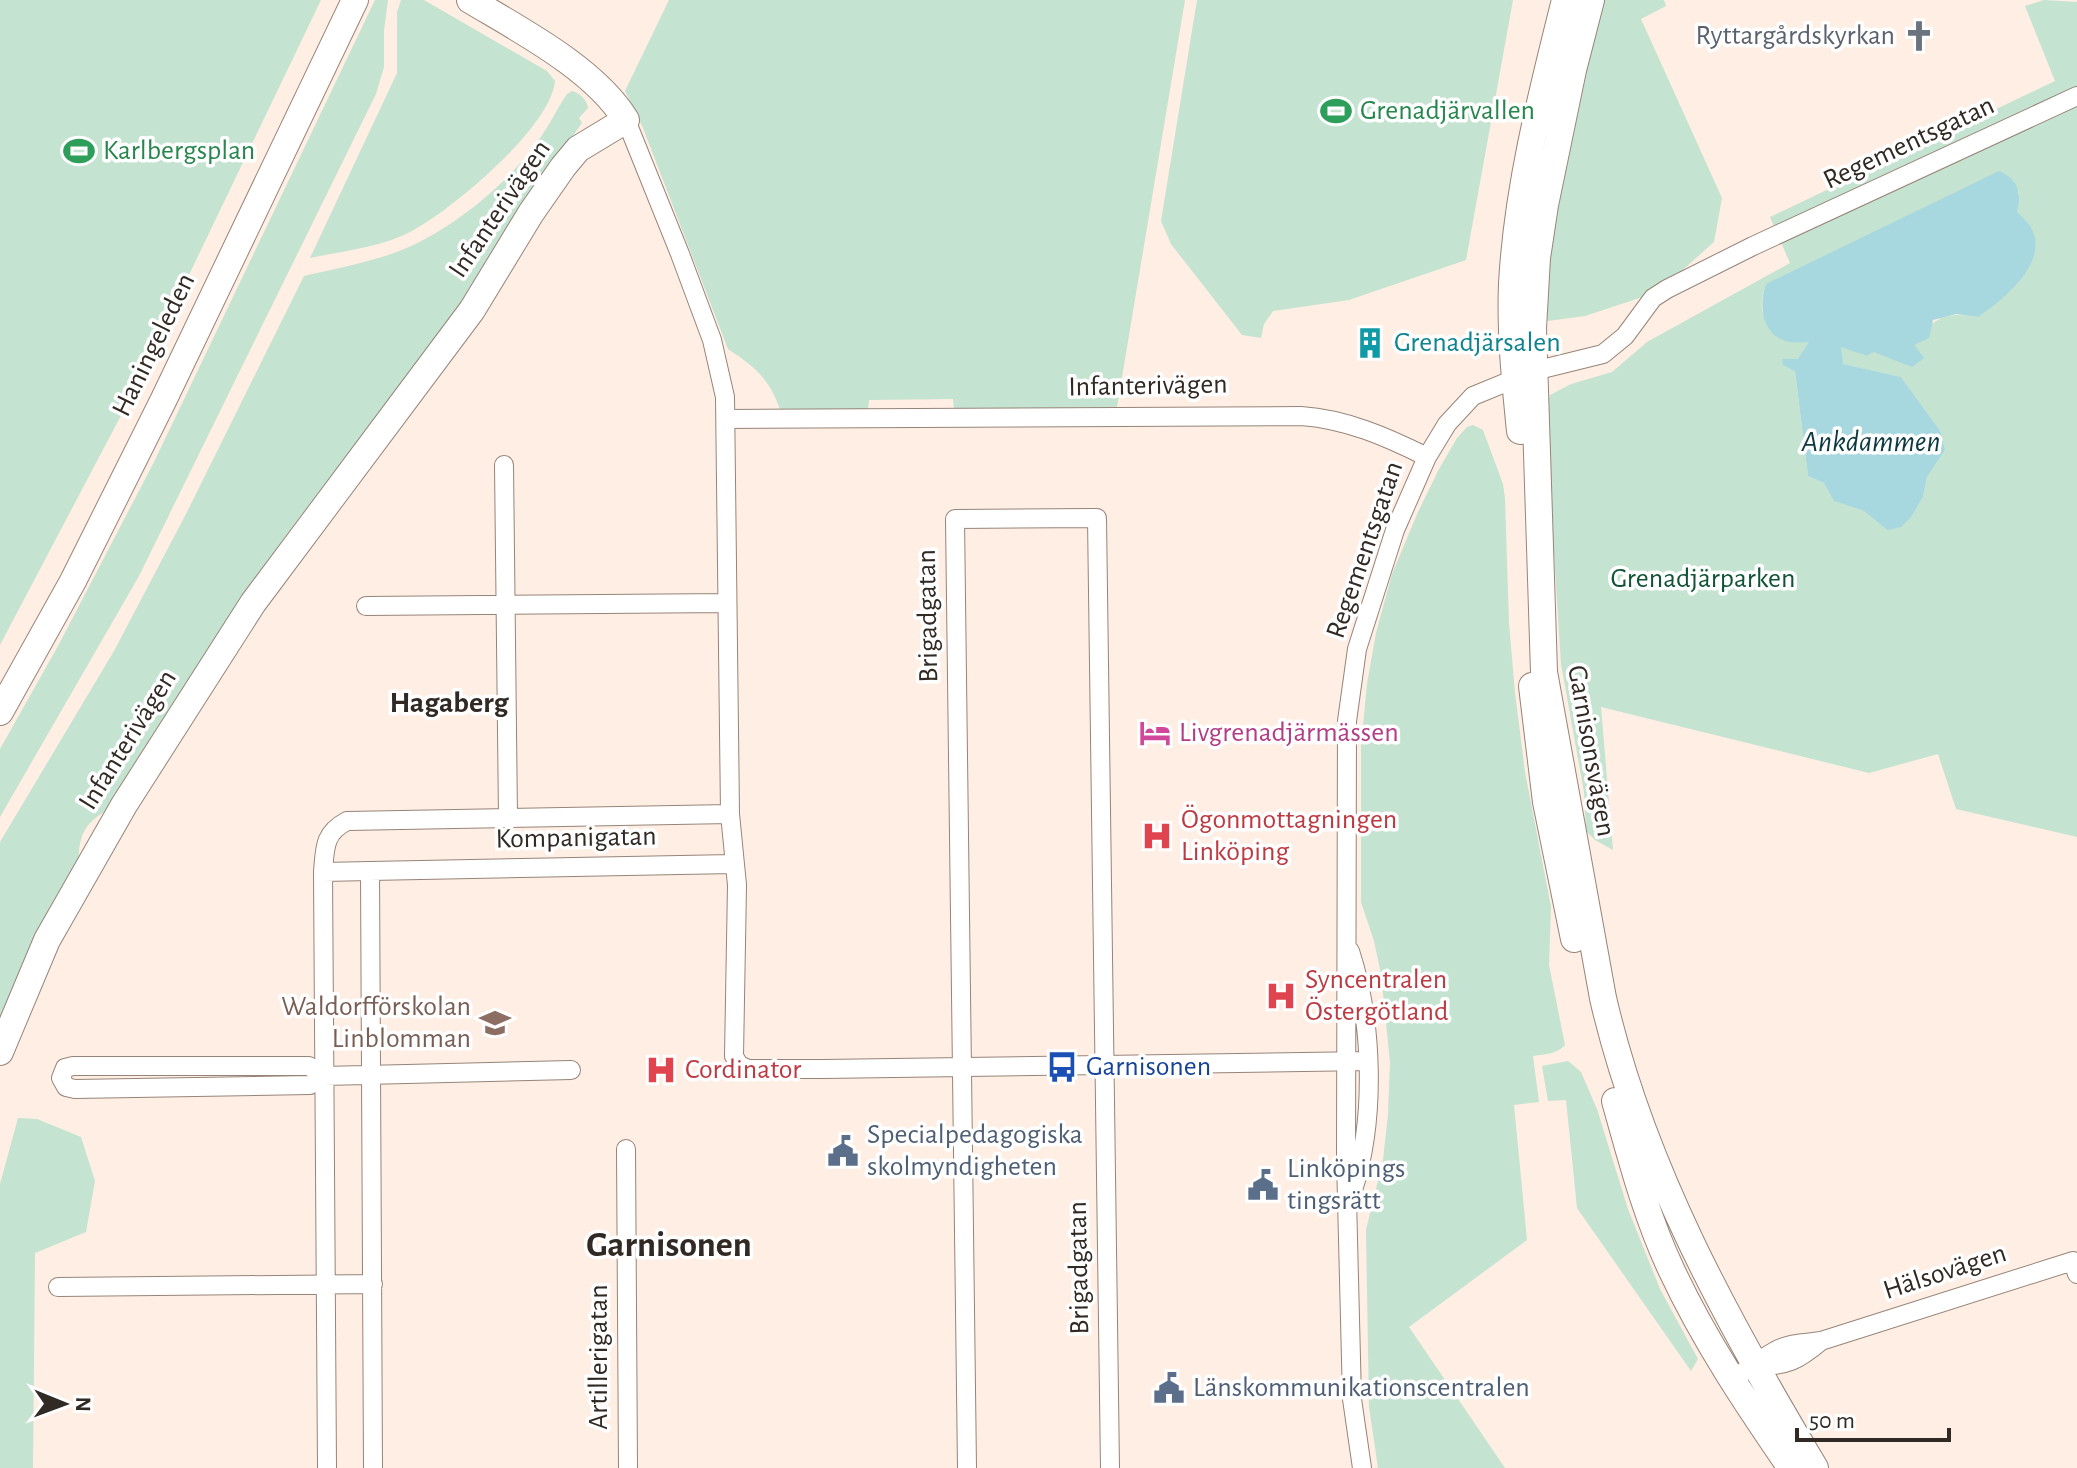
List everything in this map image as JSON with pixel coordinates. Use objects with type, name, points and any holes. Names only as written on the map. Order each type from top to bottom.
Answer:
[{"type":"street","name":"Haningeleden","points":[[0,712],[73,581],[149,429],[355,0]]},
{"type":"street","points":[[470,0],[542,43],[612,99],[626,120],[675,240],[723,378],[730,814],[737,885],[734,1056],[739,1065],[748,1069],[1104,1067],[1368,1061]]},
{"type":"street","name":"Garnisonsvägen","points":[[1565,0],[1535,134],[1514,255],[1511,329],[1525,374],[1544,672],[1606,1012],[1630,1096],[1652,1154],[1708,1277],[1815,1468]]},
{"type":"street","name":"Garnisonsvägen","points":[[1591,0],[1573,70],[1537,258],[1533,328],[1525,374],[1524,487],[1532,683],[1546,802],[1601,1051],[1644,1201],[1670,1268],[1730,1380],[1791,1468]]},
{"type":"street","name":"Regementsgatan","points":[[1362,1468],[1352,1399],[1346,1159],[1347,721],[1357,649],[1395,530],[1427,457],[1447,424],[1473,396],[1525,374],[1603,354],[1625,336],[1653,298],[1667,289],[2077,96]]},
{"type":"street","name":"Infanterivägen","points":[[0,1052],[35,966],[61,916],[124,805],[253,603],[472,310],[563,167],[578,149],[626,120]]},
{"type":"street","name":"Infanterivägen","points":[[726,419],[1301,416],[1344,423],[1383,436],[1427,457]]},
{"type":"street","name":"Kompanigatan","points":[[504,465],[508,818]]},
{"type":"street","name":"Brigadgatan","points":[[967,1468],[955,519],[1097,518],[1110,1468]]},
{"type":"street","points":[[366,606],[727,603]]},
{"type":"street","name":"Kompanigatan","points":[[327,1468],[323,872],[327,839],[334,828],[347,821],[730,814]]},
{"type":"street","name":"Kompanigatan","points":[[323,872],[733,864]]},
{"type":"street","points":[[370,871],[373,1468]]},
{"type":"street","name":"Regementsgatan","points":[[1347,940],[1360,981],[1368,1061],[1364,1138],[1349,1205]]},
{"type":"street","points":[[324,1076],[309,1066],[73,1066],[65,1068],[61,1078],[66,1087],[75,1089],[310,1085],[324,1076],[571,1070]]},
{"type":"street","points":[[261,1066],[261,1086]]},
{"type":"street","name":"Artillerigatan","points":[[626,1149],[628,1468]]},
{"type":"street","name":"Hälsovägen","points":[[1730,1380],[1756,1366],[1781,1366],[1799,1359],[1821,1341],[2073,1261],[2077,1274]]},
{"type":"street","points":[[58,1287],[373,1284]]},
{"type":"green space","points":[[0,0],[321,0],[126,406],[0,645]]},
{"type":"green space","points":[[375,0],[388,0],[384,67],[376,94],[139,576],[0,817],[0,749],[58,646],[154,462]]},
{"type":"green space","points":[[401,0],[424,0],[547,71],[555,81],[549,100],[519,143],[474,186],[430,220],[388,241],[310,258],[397,73],[397,12]]},
{"type":"green space","points":[[669,0],[1185,0],[1117,407],[954,409],[953,399],[869,400],[868,410],[780,409],[760,374],[728,349],[643,128],[625,91]]},
{"type":"green space","name":"Grenadjärvallen","points":[[1197,0],[1513,0],[1466,260],[1349,300],[1273,311],[1264,324],[1261,338],[1242,335],[1171,244],[1161,221]]},
{"type":"green space","points":[[1601,0],[1664,0],[1666,6],[1641,19],[1722,198],[1714,242],[1658,292],[1585,316],[1548,321],[1544,311],[1547,240]]},
{"type":"green space","name":"Grenadjärparken","points":[[2044,0],[2077,2],[2077,837],[1956,809],[1938,754],[1869,773],[1601,707],[1613,850],[1586,831],[1584,792],[1561,664],[1545,411],[1550,395],[1571,384],[1612,372],[1647,342],[1790,263],[1770,217],[2055,81],[2025,6]],"holes":[[[2019,191],[2017,212],[1978,317],[1947,316],[1927,328],[1913,345],[1867,356],[1841,346],[1842,364],[1901,377],[1941,432],[1945,450],[1927,477],[1923,497],[1912,516],[1887,530],[1864,511],[1835,501],[1824,483],[1808,476],[1795,371],[1810,342],[1789,342],[1765,318],[1762,304],[1766,284]]]},
{"type":"green space","points":[[572,91],[583,97],[588,108],[579,118],[582,123],[520,211],[458,308],[284,538],[215,639],[109,809],[84,831],[79,864],[0,1023],[0,842],[114,651],[304,276],[404,249],[426,239],[469,211],[524,159]]},
{"type":"green space","points":[[1473,425],[1483,430],[1503,484],[1515,693],[1525,772],[1551,907],[1549,965],[1565,1045],[1555,1052],[1533,1056],[1539,1102],[1514,1105],[1527,1240],[1409,1327],[1505,1468],[1378,1468],[1369,1407],[1366,1230],[1383,1160],[1390,1062],[1381,974],[1361,902],[1361,747],[1376,633],[1392,574],[1439,469],[1457,438]]},
{"type":"green space","points":[[1568,1061],[1581,1072],[1597,1109],[1628,1209],[1660,1289],[1698,1359],[1691,1371],[1577,1208],[1566,1100],[1548,1101],[1542,1066]]},
{"type":"green space","points":[[18,1118],[37,1119],[81,1137],[95,1181],[86,1232],[35,1253],[33,1468],[0,1468],[0,1184]]},
{"type":"water","name":"Ankdammen","points":[[1999,171],[2011,178],[2017,187],[2017,212],[2030,226],[2035,239],[2035,253],[2022,278],[2000,301],[1978,317],[1956,314],[1933,320],[1929,338],[1914,345],[1924,358],[1912,367],[1874,352],[1867,356],[1841,347],[1843,364],[1901,377],[1941,432],[1945,450],[1927,477],[1923,497],[1901,527],[1887,530],[1864,511],[1834,501],[1824,483],[1808,476],[1795,371],[1783,365],[1782,359],[1798,359],[1809,342],[1792,342],[1773,334],[1764,319],[1762,302],[1766,284]]},
{"type":"place","name":"Ryttargårdskyrkan","points":[[1919,36]]},
{"type":"place","name":"Grenadjärvallen","points":[[1336,111]]},
{"type":"place","name":"Karlbergsplan","points":[[79,151]]},
{"type":"place","name":"Grenadjärsalen","points":[[1370,343]]},
{"type":"place","name":"Livgrenadjärmässen","points":[[1155,733]]},
{"type":"place","name":"Ögonmottagningen Linköping","points":[[1157,836]]},
{"type":"place","name":"Syncentralen Östergötland","points":[[1281,996]]},
{"type":"place","name":"Waldorfförskolan Linblomman","points":[[495,1023]]},
{"type":"place","name":"Garnisonen","points":[[1062,1067]]},
{"type":"place","name":"Cordinator","points":[[661,1070]]},
{"type":"place","name":"Specialpedagogiska skolmyndigheten","points":[[843,1151]]},
{"type":"place","name":"Linköpings tingsrätt","points":[[1263,1185]]},
{"type":"place","name":"Länskommunikationscentralen","points":[[1169,1388]]},
{"type":"district","name":"Hagaberg","points":[[449,703]]},
{"type":"district","name":"Garnisonen","points":[[669,1245]]}]
